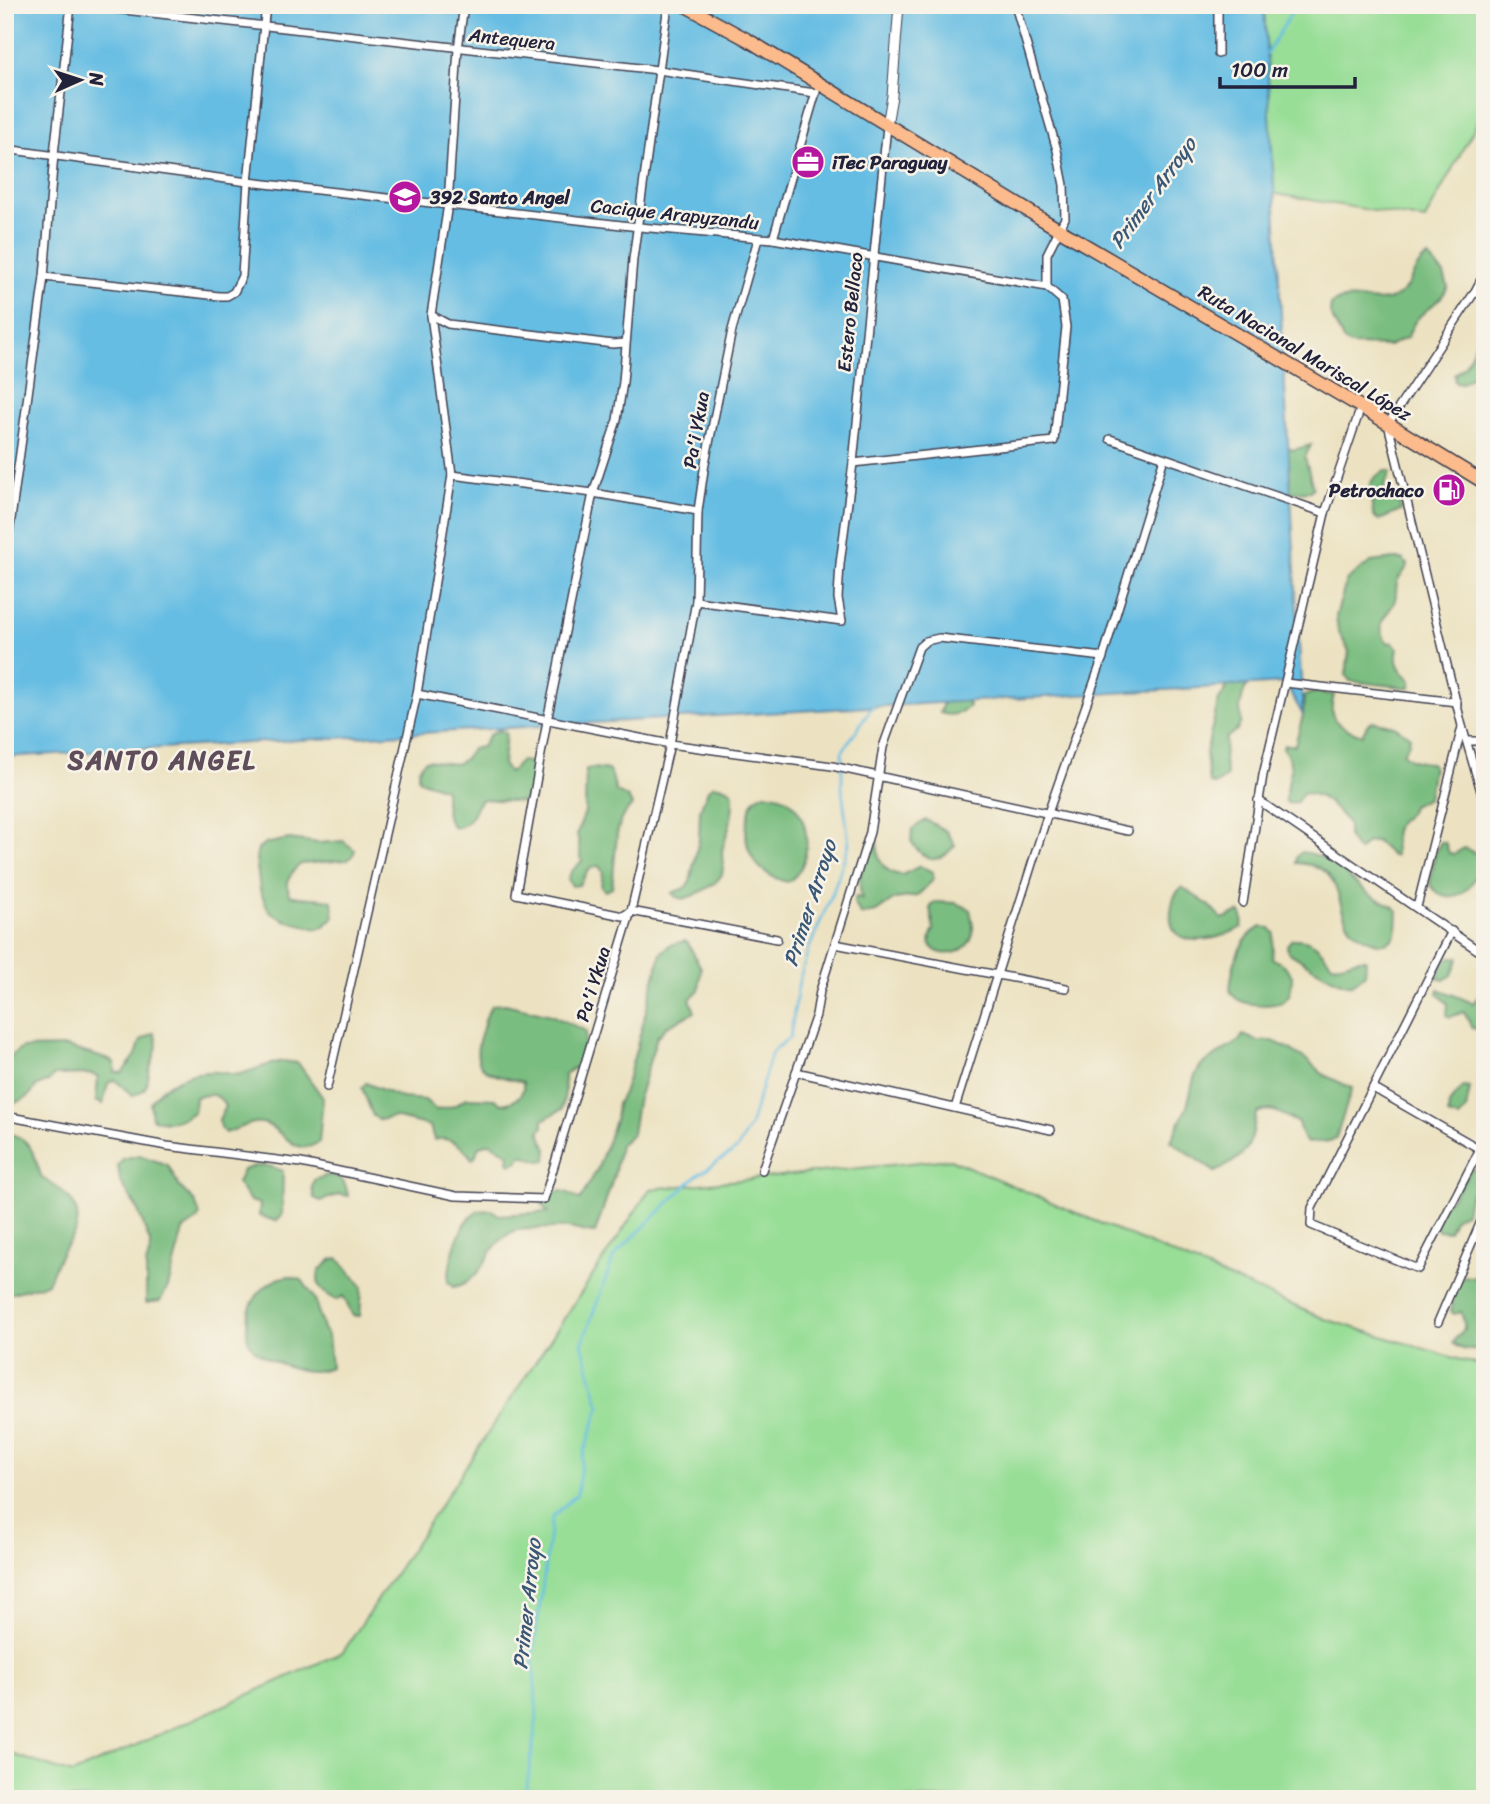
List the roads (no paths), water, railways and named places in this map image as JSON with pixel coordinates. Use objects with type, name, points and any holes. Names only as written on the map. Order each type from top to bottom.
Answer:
[{"type":"highway","points":[[684,5],[748,40]]},
{"type":"highway","points":[[695,5],[748,40]]},
{"type":"highway","name":"Ruta Nacional Mariscal López","points":[[748,40],[818,89],[887,125],[1485,483]]},
{"type":"street","points":[[5,563],[44,277],[54,154],[71,5]]},
{"type":"street","name":"Antequera","points":[[80,5],[818,89]]},
{"type":"street","points":[[44,277],[227,296],[234,292],[243,276],[248,182],[266,5]]},
{"type":"street","points":[[327,1087],[417,694],[452,475],[431,315],[448,204],[458,49],[464,5]]},
{"type":"street","points":[[668,5],[633,259],[617,420],[593,493],[547,720],[516,894],[623,916],[631,911],[777,939]]},
{"type":"street","name":"Estero Bellaco","points":[[696,601],[842,621],[838,598],[840,564],[892,96],[899,5]]},
{"type":"street","points":[[853,463],[1054,441],[1066,327],[1062,300],[1047,287],[1047,254],[1065,218],[1064,185],[1057,150],[1015,5]]},
{"type":"street","points":[[1218,5],[1218,54]]},
{"type":"street","points":[[773,239],[818,89]]},
{"type":"street","name":"Cacique Arapyzandu","points":[[5,149],[248,182],[639,227],[773,239],[1047,287]]},
{"type":"street","name":"Pa'i Ykua","points":[[5,1116],[167,1146],[302,1163],[456,1196],[544,1199],[631,911],[670,744],[696,601],[698,511],[715,408],[729,343],[758,239]]},
{"type":"street","points":[[1485,272],[1388,424],[1462,726],[1485,806]]},
{"type":"street","points":[[1474,293],[1485,294]]},
{"type":"street","points":[[431,315],[447,324],[613,344],[625,342]]},
{"type":"street","points":[[1242,903],[1258,800],[1325,513],[1361,407]]},
{"type":"street","points":[[1110,439],[1325,513]]},
{"type":"street","points":[[955,1108],[1048,813],[1103,657],[1164,458]]},
{"type":"street","points":[[452,475],[593,493],[698,511]]},
{"type":"street","points":[[762,1170],[816,1015],[820,991],[870,832],[887,735],[919,647],[926,641],[939,638],[1103,657]]},
{"type":"street","points":[[1285,683],[1457,702]]},
{"type":"street","points":[[417,694],[670,744],[848,769],[1129,831]]},
{"type":"street","points":[[1417,907],[1462,726]]},
{"type":"street","points":[[1467,741],[1485,741]]},
{"type":"street","points":[[1258,800],[1485,955]]},
{"type":"street","points":[[1452,931],[1312,1208],[1311,1225],[1418,1269],[1482,1151],[1485,1139]]},
{"type":"street","points":[[835,944],[1066,988]]},
{"type":"street","points":[[796,1072],[1051,1130]]},
{"type":"street","points":[[1373,1087],[1482,1151]]},
{"type":"street","points":[[1438,1322],[1485,1212]]},
{"type":"water","points":[[5,5],[1264,5],[1303,715],[1285,683],[5,757]]},
{"type":"waterway","name":"Primer Arroyo","points":[[1267,53],[1296,5]]},
{"type":"waterway","name":"Primer Arroyo","points":[[525,1799],[537,1717],[533,1655],[552,1517],[577,1494],[582,1458],[600,1407],[582,1344],[614,1256],[696,1176],[737,1149],[750,1126],[772,1052],[790,1037],[799,981],[808,951],[833,892],[849,844],[842,789],[842,752],[874,704]]},
{"type":"place","name":"iTec Paraguay","points":[[808,162]]},
{"type":"place","name":"392 Santo Angel","points":[[405,197]]},
{"type":"place","name":"Petrochaco","points":[[1449,490]]},
{"type":"district","name":"SANTO ANGEL","points":[[162,760]]}]
